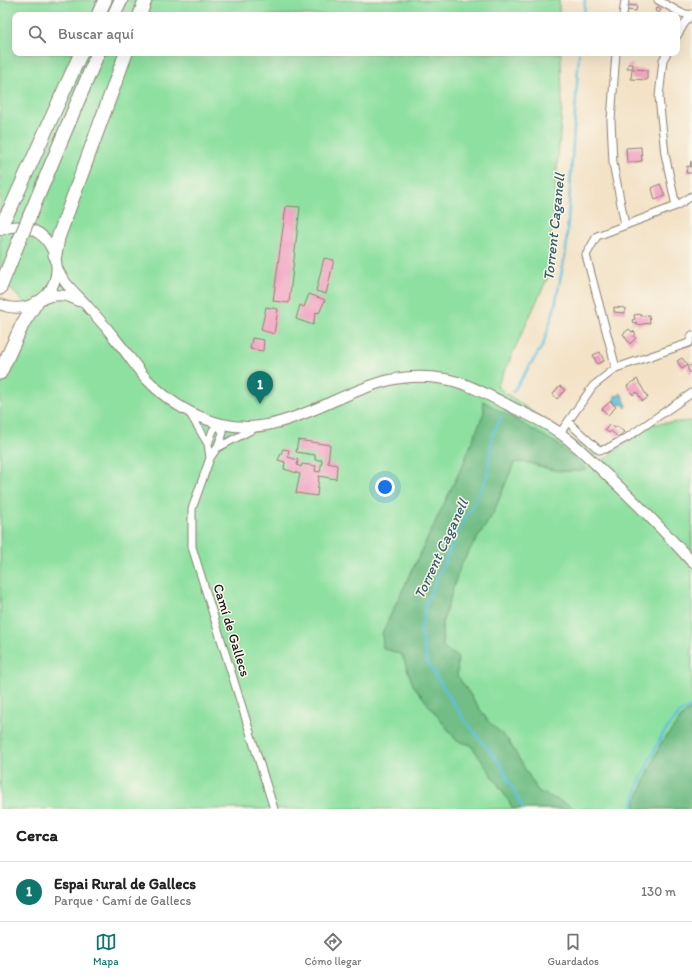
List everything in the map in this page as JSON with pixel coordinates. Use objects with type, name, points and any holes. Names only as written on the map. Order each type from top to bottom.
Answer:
[{"type":"highway","points":[[99,12],[105,0]]},
{"type":"highway","points":[[115,12],[121,0]]},
{"type":"highway","points":[[141,12],[145,0]]},
{"type":"highway","points":[[0,226],[12,205],[80,56]]},
{"type":"highway","points":[[1,287],[97,56]]},
{"type":"highway","points":[[56,262],[58,238],[125,56]]},
{"type":"highway","points":[[0,373],[23,323],[39,301]]},
{"type":"main road","points":[[0,230],[17,226],[29,228],[45,239],[51,245],[63,281],[111,333],[150,382],[167,397],[189,412],[219,424],[245,427],[258,426],[288,420],[371,385],[393,378],[425,377],[468,385],[542,422],[560,433],[591,460],[655,521],[692,562]]},
{"type":"main road","points":[[39,301],[52,285],[56,262]]},
{"type":"main road","points":[[0,304],[15,308],[24,307],[53,296],[68,296],[88,307]]},
{"type":"street","points":[[623,12],[625,0]]},
{"type":"street","points":[[658,0],[679,12]]},
{"type":"street","points":[[680,12],[692,15]]},
{"type":"street","points":[[680,31],[692,15]]},
{"type":"street","points":[[616,56],[611,127],[613,163],[625,225]]},
{"type":"street","points":[[665,56],[663,60],[659,98],[665,154],[676,206]]},
{"type":"street","points":[[616,368],[586,255],[598,236],[676,206],[692,196]]},
{"type":"street","points":[[560,433],[593,386],[616,368],[689,343],[692,335]]},
{"type":"street","points":[[568,422],[597,447],[604,450],[628,437],[692,393]]},
{"type":"street","name":"Camí de Gallecs","points":[[189,412],[208,444],[210,458]]},
{"type":"street","points":[[208,444],[214,430],[219,424]]},
{"type":"street","name":"Camí de Gallecs","points":[[219,424],[223,433],[210,458],[192,509],[192,548],[274,809]]},
{"type":"street","points":[[216,448],[258,426]]},
{"type":"green space","points":[[0,0],[559,0],[559,12],[12,12],[12,56],[561,56],[562,109],[548,277],[497,387],[602,461],[652,424],[692,421],[692,809],[0,809],[0,384],[34,312],[0,279]]},
{"type":"green space","points":[[483,401],[556,443],[587,470],[563,471],[528,463],[514,463],[493,514],[461,564],[442,624],[443,648],[458,657],[457,675],[488,721],[508,740],[538,791],[571,806],[572,809],[513,809],[471,745],[457,741],[413,685],[402,655],[383,648],[382,633],[464,462],[484,412]]},
{"type":"green space","points":[[692,709],[692,809],[635,809],[636,801],[661,743],[687,711]]},
{"type":"water","points":[[621,393],[627,406],[626,408],[622,404],[617,405],[614,401],[615,396],[620,395]]},
{"type":"building","points":[[627,5],[637,6],[636,11],[626,10]]},
{"type":"building","points":[[657,7],[661,9],[660,12],[655,11]]},
{"type":"building","points":[[628,64],[633,64],[633,68],[627,68]]},
{"type":"building","points":[[632,69],[647,70],[647,80],[631,79]]},
{"type":"building","points":[[641,147],[642,161],[627,163],[626,148]]},
{"type":"building","points":[[691,161],[692,173],[686,173],[687,166],[690,167]]},
{"type":"building","points":[[660,184],[665,196],[655,200],[652,188]]},
{"type":"building","points":[[286,206],[300,207],[289,303],[273,301]]},
{"type":"building","points":[[324,258],[334,260],[326,294],[316,291]]},
{"type":"building","points":[[309,294],[325,300],[319,313],[316,312],[313,325],[296,319],[300,305],[304,307]]},
{"type":"building","points":[[266,307],[278,309],[274,334],[261,330]]},
{"type":"building","points":[[614,307],[625,308],[625,313],[614,312]]},
{"type":"building","points":[[641,314],[641,316],[649,315],[650,323],[637,325],[636,322],[633,323],[632,320],[635,319],[634,315]]},
{"type":"building","points":[[629,329],[636,334],[634,336],[636,338],[630,344],[623,334]]},
{"type":"building","points":[[252,338],[264,340],[263,351],[250,349]]},
{"type":"building","points":[[600,352],[604,361],[597,364],[593,355]]},
{"type":"building","points":[[682,358],[688,365],[682,369],[677,361]]},
{"type":"building","points":[[692,364],[692,375],[687,368]]},
{"type":"building","points":[[637,379],[648,398],[642,401],[637,392],[633,395],[627,386]]},
{"type":"building","points":[[560,386],[565,390],[557,399],[553,394]]},
{"type":"building","points":[[611,401],[616,407],[608,415],[602,409]]},
{"type":"building","points":[[610,424],[615,428],[617,426],[624,432],[618,437],[611,431],[609,433],[605,430]]},
{"type":"building","points":[[298,440],[330,445],[328,463],[337,465],[336,479],[319,476],[317,496],[296,493],[300,474],[284,469],[285,462],[278,460],[283,449],[289,450],[288,457],[298,460],[297,465],[301,467],[302,464],[316,466],[315,471],[320,472],[322,460],[315,460],[315,455],[296,452]]},
{"type":"waterway","name":"Torrent Caganell","points":[[584,12],[585,0]]},
{"type":"waterway","name":"Torrent Caganell","points":[[513,392],[543,345],[555,306],[566,250],[579,56]]},
{"type":"waterway","name":"Torrent Caganell","points":[[501,417],[492,437],[486,480],[458,533],[425,605],[421,632],[427,662],[463,718],[501,765],[523,809]]},
{"type":"waterway","points":[[632,809],[639,782],[662,735],[680,713],[692,706]]},
{"type":"place","name":"Espai Rural de Gallecs","points":[[260,404]]}]
